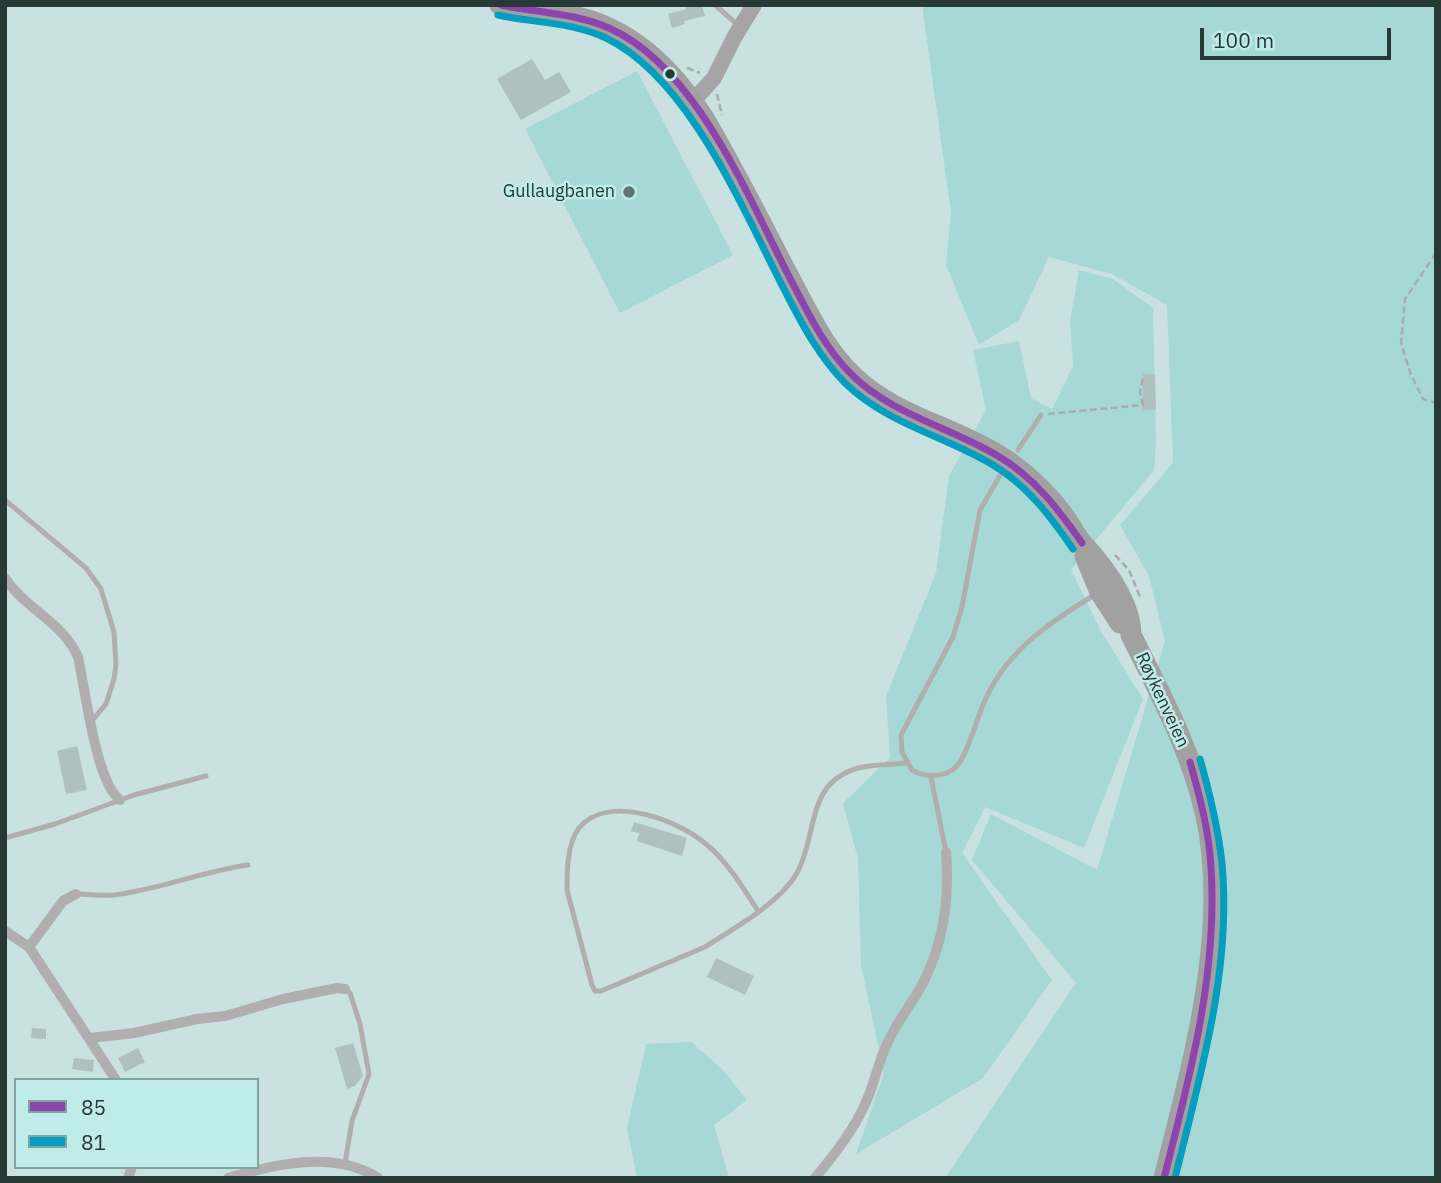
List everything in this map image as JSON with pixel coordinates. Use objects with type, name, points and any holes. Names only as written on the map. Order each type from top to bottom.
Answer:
[{"type":"highway","name":"Røykenveien","points":[[499,5],[570,16],[615,30],[657,59],[693,102],[721,147],[808,312],[845,368],[888,404],[985,448],[1017,469],[1051,500],[1082,543],[1107,588],[1124,630],[1131,635],[1171,716],[1196,779],[1207,818],[1214,876],[1212,931],[1199,1033],[1164,1178]]},
{"type":"street","points":[[693,102],[714,78],[754,5]]},
{"type":"street","points":[[5,578],[18,595],[55,626],[74,648],[101,768],[115,797],[120,800]]},
{"type":"street","points":[[816,1178],[858,1118],[870,1093],[888,1041],[933,963],[940,943],[945,907],[948,874],[946,852]]},
{"type":"street","points":[[29,947],[62,901],[76,894]]},
{"type":"street","points":[[5,931],[29,947],[115,1078]]},
{"type":"street","points":[[90,1038],[134,1033],[197,1019],[225,1016],[284,999],[337,988],[345,989]]},
{"type":"street","points":[[228,1178],[306,1162],[345,1163],[362,1168],[378,1178]]},
{"type":"lane","points":[[715,5],[741,26]]},
{"type":"lane","points":[[1018,450],[1041,415]]},
{"type":"lane","points":[[1003,470],[979,510],[962,607],[953,637],[901,735],[902,752],[912,770],[930,777],[943,774],[958,764],[987,695],[1017,653],[1049,624],[1107,588]]},
{"type":"lane","points":[[5,500],[86,568],[101,589],[114,632],[116,665],[106,704],[91,722]]},
{"type":"lane","points":[[758,911],[718,856],[694,835],[675,825],[649,816],[619,811],[598,816],[583,824],[574,836],[567,891],[592,985],[595,990],[608,988],[696,951],[758,911],[781,893],[796,875],[820,801],[833,779],[859,768],[906,763]]},
{"type":"lane","points":[[5,838],[55,824],[120,800],[206,776]]},
{"type":"lane","points":[[930,777],[946,852]]},
{"type":"lane","points":[[76,894],[113,895],[133,892],[225,868],[248,865]]},
{"type":"lane","points":[[345,989],[350,993],[360,1024],[369,1074],[352,1121],[345,1163]]},
{"type":"path","points":[[716,91],[722,117]]},
{"type":"path","points":[[1436,253],[1405,299],[1401,343],[1411,375],[1423,399],[1436,403]]},
{"type":"path","points":[[1041,415],[1143,405],[1140,392],[1143,378]]},
{"type":"path","points":[[1112,552],[1129,570],[1141,603]]},
{"type":"shaded area","points":[[922,5],[1436,5],[1436,1178],[945,1178],[1076,983],[972,860],[991,814],[1097,870],[1165,641],[1149,576],[1120,525],[1173,463],[1167,305],[1112,274],[1049,257],[1019,320],[979,345],[946,265],[951,213]]},
{"type":"shaded area","name":"Gullaugbanen","points":[[637,71],[733,255],[620,313],[525,129]]},
{"type":"shaded area","points":[[1079,270],[1113,279],[1153,308],[1156,442],[1154,470],[1071,570],[1102,633],[1143,699],[1084,848],[985,807],[962,853],[1052,980],[983,1078],[856,1154],[884,1073],[861,965],[858,859],[843,803],[890,758],[886,696],[936,573],[949,476],[986,410],[973,350],[1019,341],[1031,398],[1052,409],[1073,366],[1070,320]]},
{"type":"shaded area","points":[[691,1042],[722,1069],[747,1100],[714,1125],[728,1174],[726,1178],[637,1178],[627,1128],[646,1044]]},
{"type":"building","points":[[685,5],[702,5],[705,16],[684,21],[685,24],[672,28],[668,14],[686,9]]},
{"type":"building","points":[[532,59],[545,80],[559,72],[571,92],[521,120],[497,79]]},
{"type":"building","points":[[1143,374],[1155,374],[1156,410],[1143,410]]},
{"type":"building","points":[[77,746],[87,790],[66,794],[57,751]]},
{"type":"building","points":[[634,822],[687,838],[682,856],[637,841],[639,833],[631,831]]},
{"type":"building","points":[[716,958],[754,976],[745,995],[707,977]]},
{"type":"building","points":[[32,1028],[46,1029],[46,1039],[31,1038]]},
{"type":"building","points":[[353,1043],[363,1076],[355,1086],[347,1089],[335,1048]]},
{"type":"building","points":[[138,1048],[145,1062],[125,1072],[118,1058]]},
{"type":"building","points":[[74,1058],[94,1060],[93,1072],[72,1069]]},
{"type":"transit line","name":"85","points":[[501,5],[596,23],[641,47],[670,74],[719,141],[812,321],[842,364],[867,388],[885,400],[1011,464],[1045,495],[1082,543]]},
{"type":"transit line","name":"81","points":[[498,15],[566,26],[606,38],[636,58],[664,84],[690,116],[713,152],[799,318],[836,373],[861,397],[879,409],[975,455],[1005,473],[1038,503],[1073,549]]},
{"type":"transit line","name":"81","points":[[1175,1178],[1212,1022],[1222,943],[1222,863],[1200,759]]},
{"type":"transit line","name":"85","points":[[1164,1178],[1200,1024],[1210,946],[1210,854],[1204,814],[1190,762]]},
{"type":"place","name":"Gullaugbanen","points":[[629,192]]}]
